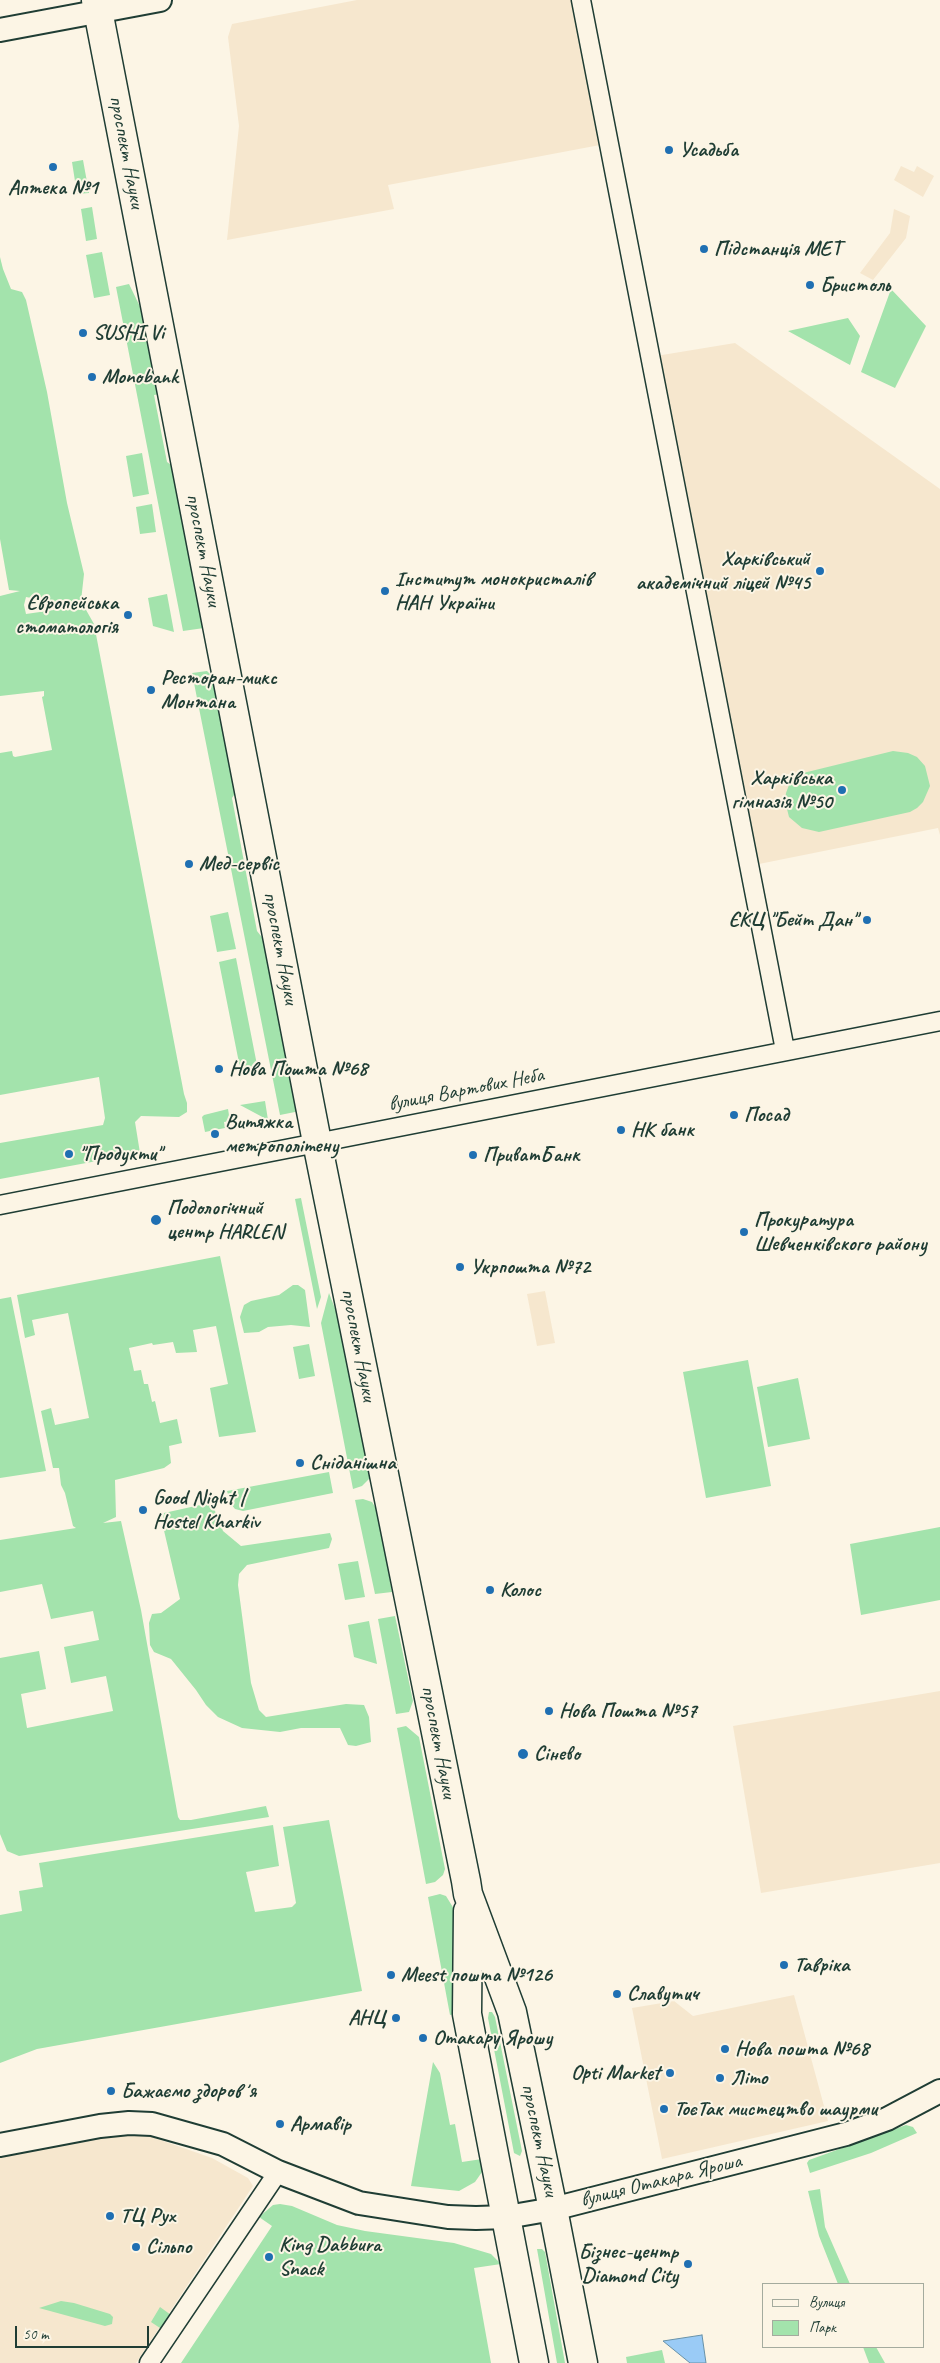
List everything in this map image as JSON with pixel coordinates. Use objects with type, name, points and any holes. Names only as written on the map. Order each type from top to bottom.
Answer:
[{"type":"main road","name":"проспект Науки","points":[[98,6],[317,1142],[468,1894],[512,2012],[583,2363]]},
{"type":"main road","name":"проспект Науки","points":[[468,1894],[468,2014],[534,2363]]},
{"type":"street","points":[[0,30],[98,6],[160,0]]},
{"type":"street","points":[[581,0],[785,1050]]},
{"type":"street","name":"вулиця Вартових Неба","points":[[0,1205],[940,1021]]},
{"type":"street","name":"вулиця Отакара Яроша","points":[[0,2145],[100,2126],[128,2123],[152,2124],[222,2144],[278,2172],[325,2192],[359,2203],[448,2217],[507,2217],[553,2209],[846,2134],[887,2119],[940,2091]]},
{"type":"street","points":[[149,2363],[278,2172]]},
{"type":"shaded area","points":[[357,0],[572,0],[600,145],[388,185],[394,209],[227,240],[239,126],[228,37],[232,24]]},
{"type":"shaded area","points":[[901,166],[914,172],[917,166],[934,176],[923,197],[894,180]]},
{"type":"shaded area","points":[[894,209],[910,216],[906,238],[873,280],[860,273],[890,233]]},
{"type":"shaded area","name":"Харківський академічний ліцей №45","points":[[735,343],[940,489],[940,835],[938,828],[759,864],[656,356]]},
{"type":"shaded area","points":[[545,1291],[555,1343],[537,1346],[527,1294]]},
{"type":"shaded area","points":[[940,1691],[940,1863],[761,1893],[733,1726]]},
{"type":"shaded area","points":[[794,1995],[828,2121],[662,2159],[632,2008],[674,2001],[693,2016]]},
{"type":"shaded area","points":[[107,2135],[146,2135],[212,2158],[248,2178],[253,2186],[136,2363],[0,2363],[0,2155]]},
{"type":"green space","points":[[83,160],[89,193],[77,194],[72,162]]},
{"type":"green space","points":[[92,207],[97,239],[86,241],[81,209]]},
{"type":"green space","points":[[102,252],[110,295],[94,298],[86,255]]},
{"type":"green space","points":[[0,257],[11,289],[22,292],[26,300],[47,392],[67,503],[84,574],[81,601],[94,624],[187,1103],[187,1112],[179,1117],[141,1116],[135,1122],[140,1153],[0,1179],[0,1143],[103,1125],[105,1118],[99,1077],[0,1095],[0,753],[12,751],[15,757],[52,750],[42,697],[44,696],[44,691],[0,696],[0,596],[20,591],[9,590],[0,539]],"holes":[[[26,597],[51,602],[54,610],[26,614],[24,605]]]},
{"type":"green space","points":[[129,284],[147,321],[160,394],[154,395],[167,462],[174,467],[204,628],[183,631],[116,287]]},
{"type":"green space","points":[[891,289],[926,326],[895,388],[861,372]]},
{"type":"green space","points":[[848,318],[860,336],[850,365],[788,331]]},
{"type":"green space","points":[[142,453],[149,494],[133,497],[126,456]]},
{"type":"green space","points":[[152,504],[156,532],[140,534],[136,507]]},
{"type":"green space","points":[[167,594],[174,632],[153,626],[148,598]]},
{"type":"green space","points":[[207,671],[215,684],[238,789],[232,798],[257,931],[268,945],[300,1111],[280,1115],[192,673]]},
{"type":"green space","points":[[893,751],[908,753],[917,757],[925,766],[930,786],[923,802],[917,808],[910,812],[819,832],[802,828],[789,817],[785,801],[786,793],[789,785],[799,774]]},
{"type":"green space","points":[[228,912],[236,949],[217,952],[210,916]]},
{"type":"green space","points":[[236,958],[258,1070],[241,1073],[219,962]]},
{"type":"green space","points":[[265,1101],[268,1120],[240,1105]]},
{"type":"green space","points":[[228,1109],[230,1121],[224,1122],[225,1128],[205,1132],[202,1117],[204,1115]]},
{"type":"green space","points":[[301,1198],[321,1297],[317,1309],[295,1199]]},
{"type":"green space","points":[[220,1256],[256,1432],[219,1437],[210,1388],[228,1384],[216,1326],[193,1330],[197,1352],[176,1353],[173,1342],[153,1345],[152,1343],[129,1348],[134,1371],[141,1370],[144,1384],[148,1384],[152,1402],[155,1401],[160,1423],[177,1419],[182,1443],[169,1446],[171,1463],[164,1468],[115,1480],[116,1517],[103,1523],[121,1521],[141,1610],[178,1817],[180,1820],[191,1820],[266,1806],[269,1817],[19,1856],[7,1851],[0,1834],[0,1658],[39,1651],[46,1689],[21,1694],[27,1728],[113,1711],[106,1676],[71,1683],[64,1647],[99,1640],[93,1611],[51,1619],[42,1584],[0,1592],[0,1540],[76,1528],[73,1526],[65,1493],[61,1485],[59,1468],[53,1468],[41,1411],[51,1408],[55,1425],[89,1418],[68,1313],[32,1320],[35,1335],[25,1338],[17,1295]]},
{"type":"green space","points":[[293,1285],[298,1285],[305,1290],[310,1327],[291,1325],[268,1327],[259,1332],[244,1333],[240,1317],[244,1305],[251,1301],[279,1295]]},
{"type":"green space","points":[[329,1293],[346,1337],[370,1473],[370,1478],[362,1486],[353,1489],[321,1323]]},
{"type":"green space","points":[[11,1297],[46,1471],[0,1478],[0,1299]]},
{"type":"green space","points":[[309,1344],[315,1376],[299,1379],[293,1347]]},
{"type":"green space","points":[[748,1360],[771,1486],[706,1498],[683,1372]]},
{"type":"green space","points":[[798,1378],[810,1439],[768,1447],[757,1387]]},
{"type":"green space","points":[[329,1472],[333,1493],[243,1511],[235,1509],[231,1504],[227,1491]]},
{"type":"green space","points":[[363,1499],[372,1502],[377,1510],[392,1592],[375,1594],[355,1500]]},
{"type":"green space","points":[[209,1503],[215,1511],[223,1531],[241,1546],[330,1533],[332,1539],[329,1548],[247,1565],[239,1574],[238,1585],[251,1683],[259,1710],[266,1717],[346,1704],[364,1705],[369,1717],[371,1742],[356,1746],[348,1745],[340,1728],[301,1728],[280,1732],[242,1728],[218,1717],[206,1705],[171,1659],[154,1652],[150,1645],[149,1623],[152,1614],[161,1613],[180,1599],[162,1522],[164,1513]]},
{"type":"green space","points":[[940,1527],[940,1600],[861,1615],[850,1544]]},
{"type":"green space","points":[[358,1561],[365,1597],[345,1600],[338,1564]]},
{"type":"green space","points":[[395,1616],[413,1701],[409,1712],[396,1714],[378,1619]]},
{"type":"green space","points":[[369,1621],[377,1664],[354,1657],[348,1625]]},
{"type":"green space","points":[[406,1726],[419,1737],[445,1869],[443,1875],[435,1882],[426,1884],[397,1728]]},
{"type":"green space","points":[[329,1820],[362,1991],[37,2049],[0,2063],[0,1915],[22,1911],[19,1891],[43,1887],[39,1863],[273,1825],[279,1866],[246,1872],[255,1912],[292,1907],[296,1903],[283,1827]]},
{"type":"green space","points":[[440,1894],[446,1896],[454,1909],[461,1952],[460,2013],[450,2015],[428,1897]]},
{"type":"green space","points":[[489,2012],[492,2012],[495,2017],[522,2151],[520,2156],[514,2153],[488,2018]]},
{"type":"green space","points":[[433,2062],[440,2073],[450,2125],[455,2124],[462,2162],[482,2159],[482,2172],[475,2182],[459,2191],[411,2186]]},
{"type":"green space","points":[[906,2125],[913,2127],[917,2133],[871,2153],[810,2173],[807,2163],[809,2160]]},
{"type":"green space","points":[[820,2189],[825,2227],[850,2283],[838,2283],[819,2236],[808,2191]]},
{"type":"green space","points":[[273,2205],[292,2206],[337,2225],[365,2231],[454,2243],[491,2254],[501,2264],[474,2268],[491,2363],[181,2363],[272,2226],[259,2217]]},
{"type":"green space","points":[[537,2249],[542,2249],[545,2252],[565,2363],[557,2363]]},
{"type":"green space","points":[[61,2301],[110,2314],[113,2317],[112,2324],[105,2326],[39,2308]]},
{"type":"green space","points":[[160,2307],[171,2315],[166,2332],[151,2322]]},
{"type":"green space","points":[[863,2348],[877,2348],[885,2363],[869,2363]]},
{"type":"green space","points":[[662,2350],[665,2363],[627,2363],[626,2357]]},
{"type":"water","points":[[702,2335],[706,2363],[690,2363],[663,2341]]},
{"type":"place","name":"Усадьба","points":[[669,150]]},
{"type":"place","name":"Аптека №1","points":[[53,167]]},
{"type":"place","name":"Підстанція МЕТ","points":[[704,249]]},
{"type":"place","name":"Бристоль","points":[[810,285]]},
{"type":"place","name":"SUSHI Vi","points":[[83,333]]},
{"type":"place","name":"Monobank","points":[[92,377]]},
{"type":"place","name":"Харківський академічний ліцей №45","points":[[820,571]]},
{"type":"place","name":"Інститут монокристалів НАН України","points":[[385,591]]},
{"type":"place","name":"Європейська стоматологія","points":[[128,615]]},
{"type":"place","name":"Ресторан-микс Монтана","points":[[151,690]]},
{"type":"place","name":"Харківська гімназія №50","points":[[842,790]]},
{"type":"place","name":"Мед-сервіс","points":[[189,864]]},
{"type":"place","name":"ЄКЦ \"Бейт Дан\"","points":[[867,920]]},
{"type":"place","name":"Нова Пошта №68","points":[[219,1069]]},
{"type":"place","name":"Посад","points":[[734,1115]]},
{"type":"place","name":"НК банк","points":[[621,1130]]},
{"type":"place","name":"Витяжка метрополітену","points":[[215,1134]]},
{"type":"place","name":"\"Продукти\"","points":[[69,1154]]},
{"type":"place","name":"ПриватБанк","points":[[473,1155]]},
{"type":"place","name":"Подологічний центр HARLEN","points":[[156,1220]]},
{"type":"place","name":"Прокуратура Шевченківского району","points":[[744,1232]]},
{"type":"place","name":"Укрпошта №72","points":[[460,1267]]},
{"type":"place","name":"Сніданішна","points":[[300,1463]]},
{"type":"place","name":"Good Night | Hostel Kharkiv","points":[[143,1510]]},
{"type":"place","name":"Колос","points":[[490,1590]]},
{"type":"place","name":"Нова Пошта №57","points":[[549,1711]]},
{"type":"place","name":"Сінево","points":[[523,1754]]},
{"type":"place","name":"Тавріка","points":[[784,1965]]},
{"type":"place","name":"Meest пошта №126","points":[[391,1975]]},
{"type":"place","name":"Славутич","points":[[617,1994]]},
{"type":"place","name":"АНЦ","points":[[396,2018]]},
{"type":"place","name":"Отакару Ярошу","points":[[423,2038]]},
{"type":"place","name":"Нова пошта №68","points":[[725,2049]]},
{"type":"place","name":"Opti Market","points":[[670,2073]]},
{"type":"place","name":"Літо","points":[[720,2078]]},
{"type":"place","name":"Бажаємо здоровʼя","points":[[111,2091]]},
{"type":"place","name":"ТоєТак мистецтво шаурми","points":[[664,2109]]},
{"type":"place","name":"Армавір","points":[[280,2124]]},
{"type":"place","name":"ТЦ Рух","points":[[110,2216]]},
{"type":"place","name":"Сільпо","points":[[136,2247]]},
{"type":"place","name":"King Dabbura Snack","points":[[269,2257]]},
{"type":"place","name":"Бізнес-центр Diamond City","points":[[688,2264]]}]
